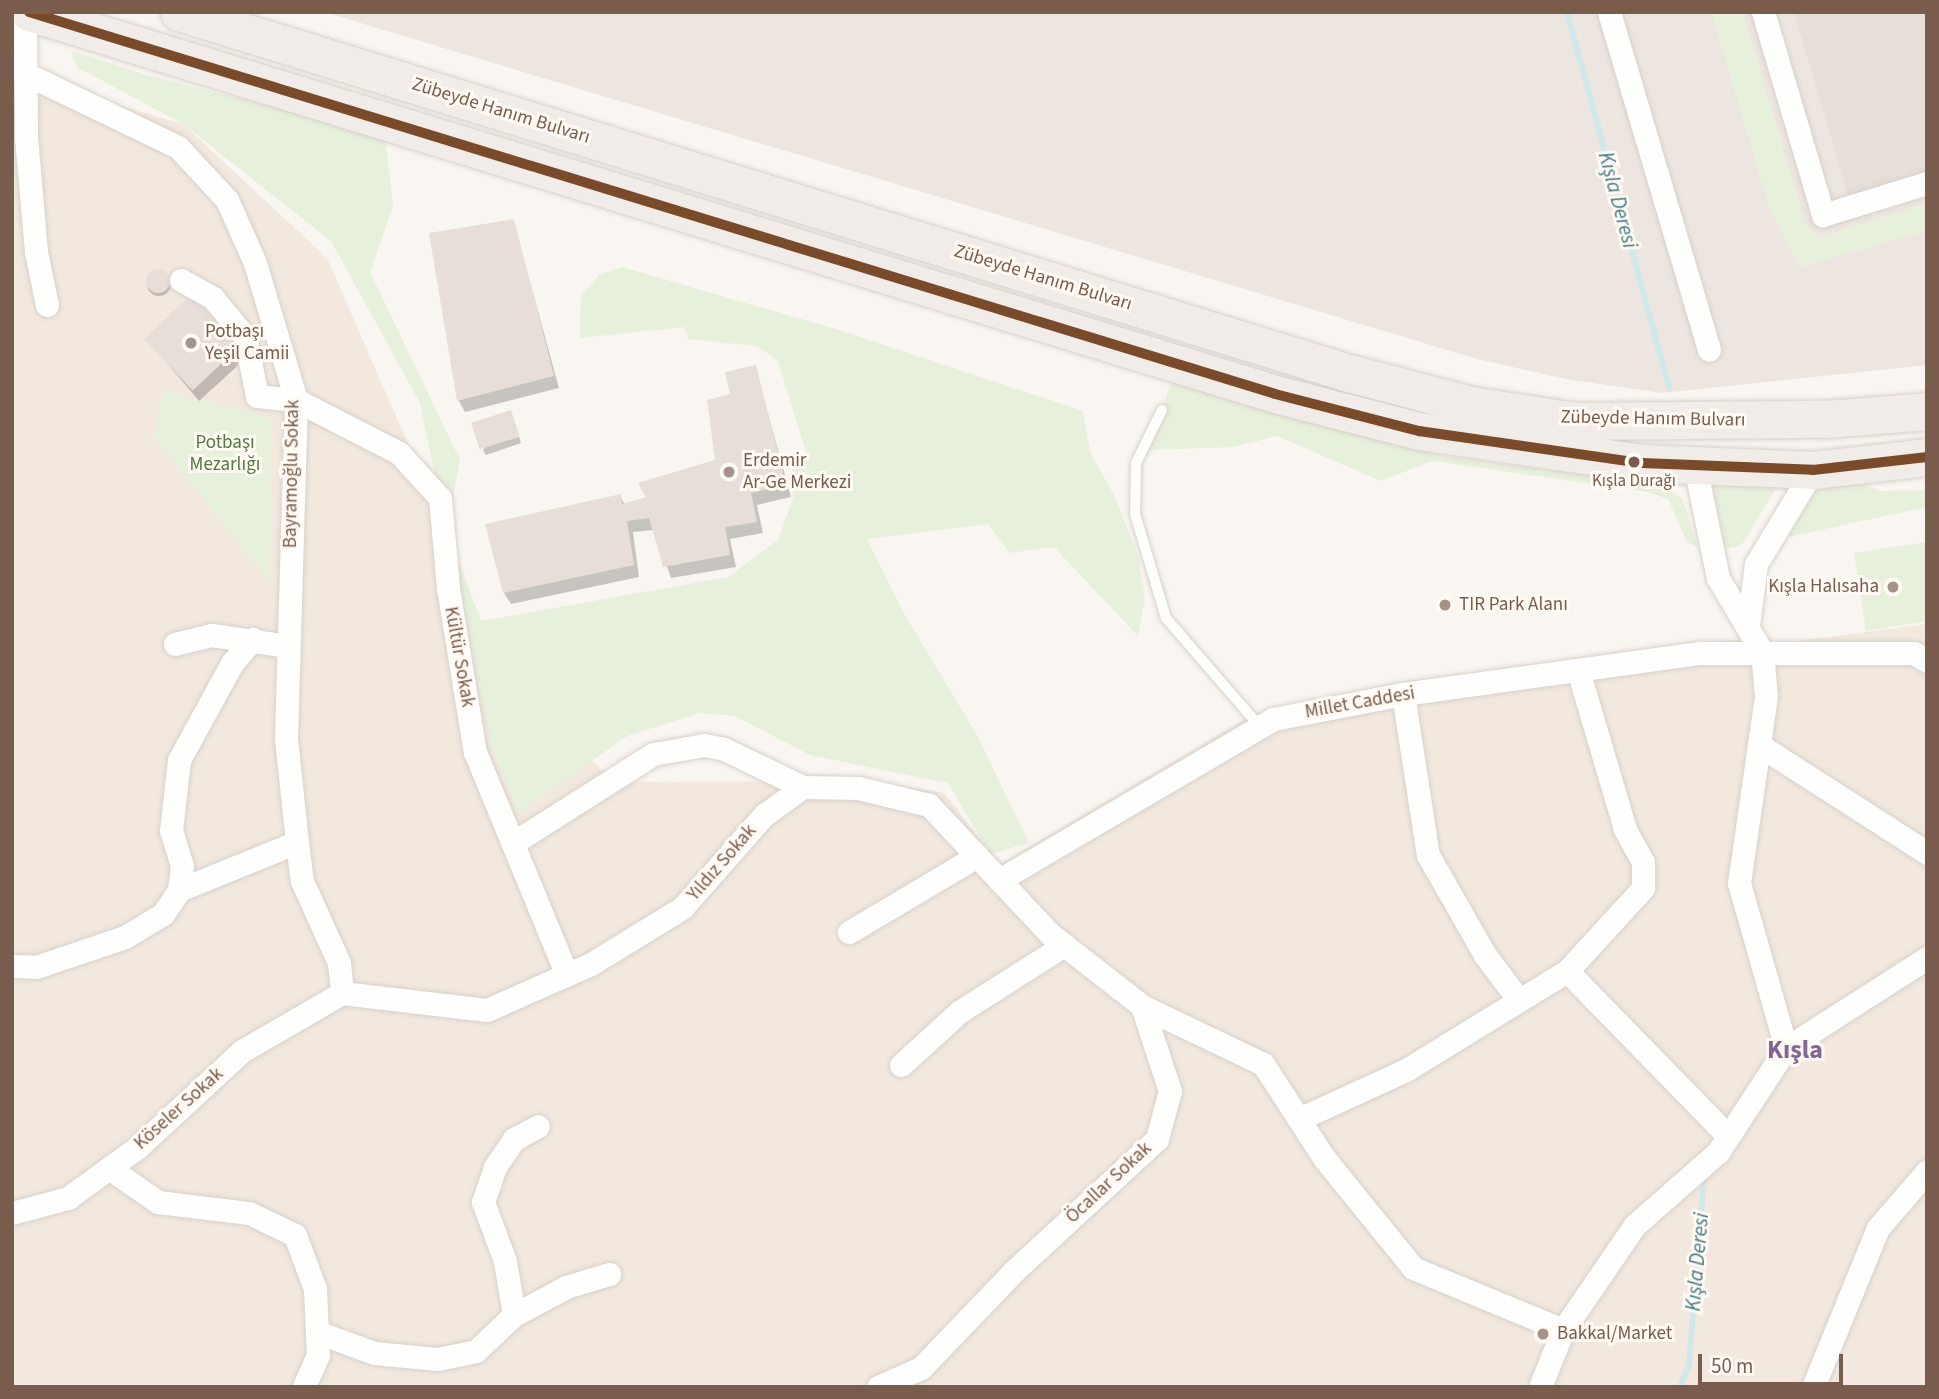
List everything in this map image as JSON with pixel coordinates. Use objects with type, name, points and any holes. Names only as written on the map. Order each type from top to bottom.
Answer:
[{"type":"highway","name":"Zübeyde Hanım Bulvarı","points":[[27,12],[1275,394],[1419,431],[1642,463],[1695,466],[1813,470],[1927,457]]},
{"type":"highway","name":"Zübeyde Hanım Bulvarı","points":[[179,12],[1349,373],[1470,405],[1575,421],[1826,419],[1927,411]]},
{"type":"street","points":[[27,12],[18,70],[36,252],[47,305]]},
{"type":"street","points":[[1609,12],[1709,350]]},
{"type":"street","points":[[1763,12],[1823,215],[1927,183]]},
{"type":"street","name":"Bayramoğlu Sokak","points":[[18,70],[178,147],[227,200],[255,263],[296,400],[286,739],[297,842],[302,881],[339,963],[342,993]]},
{"type":"street","points":[[181,280],[213,298],[245,337],[257,396],[296,400]]},
{"type":"street","name":"Kültür Sokak","points":[[296,400],[399,453],[440,498],[448,588],[475,752],[568,975]]},
{"type":"street","points":[[1695,466],[1718,578],[1762,652],[1766,696],[1739,883],[1786,1048]]},
{"type":"street","points":[[1748,625],[1756,564],[1813,470]]},
{"type":"street","points":[[175,645],[211,635],[288,646]]},
{"type":"street","points":[[12,967],[36,967],[125,937],[163,914],[179,890],[182,866],[171,831],[179,761],[232,663],[253,639]]},
{"type":"street","name":"Millet Caddesi","points":[[999,880],[1273,719],[1403,694],[1700,653],[1914,653],[1927,661]]},
{"type":"street","points":[[1299,1119],[1406,1070],[1567,971],[1643,888],[1643,862],[1625,829],[1578,670]]},
{"type":"street","points":[[1403,694],[1428,856],[1485,955],[1518,999]]},
{"type":"street","points":[[513,843],[653,754],[704,745],[724,749],[803,787],[858,788],[929,805],[1064,945],[1142,1006],[1263,1064],[1324,1158],[1413,1268],[1499,1308],[1563,1330]]},
{"type":"street","points":[[1759,745],[1927,853]]},
{"type":"street","name":"Yıldız Sokak","points":[[342,993],[487,1010],[568,975],[682,908],[764,816],[803,787]]},
{"type":"street","points":[[179,890],[297,842]]},
{"type":"street","points":[[849,932],[977,856]]},
{"type":"street","points":[[901,1065],[959,1012],[1064,945]]},
{"type":"street","points":[[1540,1387],[1563,1330],[1635,1225],[1718,1152],[1786,1048],[1927,958]]},
{"type":"street","points":[[1567,971],[1728,1136]]},
{"type":"street","name":"Köseler Sokak","points":[[12,1213],[68,1198],[109,1168],[242,1051],[342,993]]},
{"type":"street","name":"Öcallar Sokak","points":[[878,1387],[921,1368],[1014,1270],[1157,1139],[1170,1091],[1142,1006]]},
{"type":"street","points":[[514,1315],[505,1261],[483,1202],[495,1167],[514,1139],[538,1126]]},
{"type":"street","points":[[109,1168],[158,1202],[249,1213],[295,1235],[315,1289],[318,1355],[304,1387]]},
{"type":"street","points":[[1812,1387],[1878,1228],[1927,1171]]},
{"type":"street","points":[[317,1332],[374,1353],[438,1359],[476,1351],[514,1315],[566,1287],[609,1274]]},
{"type":"lane","points":[[1162,410],[1136,463],[1135,514],[1166,618],[1260,727]]},
{"type":"shaded area","points":[[324,12],[1927,12],[1927,365],[1662,393],[1566,379],[1477,359]]},
{"type":"shaded area","points":[[12,75],[183,124],[327,258],[457,556],[477,670],[618,782],[872,781],[944,793],[1000,864],[1253,714],[1453,676],[1734,640],[1777,644],[1927,624],[1927,1387],[12,1387]]},
{"type":"green space","points":[[1711,12],[1743,12],[1805,223],[1820,237],[1927,203],[1927,230],[1800,267],[1768,204]]},
{"type":"green space","points":[[71,51],[147,75],[385,135],[393,206],[370,272],[460,460],[452,502],[457,556],[481,621],[728,577],[778,540],[793,498],[792,463],[806,452],[778,361],[757,346],[688,339],[684,327],[580,338],[581,296],[599,275],[622,267],[836,329],[1083,411],[1090,452],[1114,495],[1138,555],[1145,598],[1138,636],[1054,547],[1009,553],[988,524],[867,539],[903,612],[978,737],[1029,843],[990,854],[948,783],[810,755],[735,716],[700,713],[627,736],[518,813],[492,748],[420,403],[331,241],[183,124],[77,67]]},
{"type":"green space","points":[[1177,380],[1444,456],[1659,484],[1682,498],[1698,547],[1687,542],[1668,499],[1648,492],[1432,461],[1381,481],[1277,436],[1234,447],[1148,450],[1170,386]]},
{"type":"green space","name":"Potbaşı Mezarlığı","points":[[163,390],[271,418],[269,581],[154,437]]},
{"type":"green space","points":[[1712,481],[1777,486],[1743,543],[1736,547],[1724,548]]},
{"type":"green space","points":[[1854,482],[1881,491],[1927,490],[1927,507],[1770,541],[1815,490]]},
{"type":"green space","name":"Kışla Halısaha","points":[[1927,542],[1927,621],[1866,631],[1854,553]]},
{"type":"building","points":[[1794,12],[1927,12],[1927,172],[1848,195]]},
{"type":"building","points":[[514,219],[554,376],[457,401],[429,233]]},
{"type":"building","points":[[158,269],[167,272],[170,281],[167,290],[158,293],[149,290],[146,281],[149,272]]},
{"type":"building","name":"Potbaşı Yeşil Camii","points":[[191,295],[239,347],[193,391],[144,339]]},
{"type":"building","name":"Erdemir Ar-Ge Merkezi","points":[[756,365],[786,485],[751,493],[757,522],[725,527],[730,555],[663,567],[649,518],[627,521],[634,565],[503,593],[485,524],[621,494],[622,504],[646,497],[638,483],[715,460],[707,400],[730,394],[725,372]]},
{"type":"building","points":[[511,410],[520,437],[480,450],[471,423]]},
{"type":"waterway","name":"Kışla Deresi","points":[[1567,12],[1669,387]]},
{"type":"waterway","name":"Kışla Deresi","points":[[1680,1387],[1689,1365],[1704,1178]]},
{"type":"transit line","points":[[29,12],[1275,394],[1419,431],[1642,463],[1813,470],[1927,457]]},
{"type":"place","name":"Potbaşı Yeşil Camii","points":[[191,343]]},
{"type":"place","name":"Kışla Durağı","points":[[1634,462]]},
{"type":"place","name":"Erdemir Ar-Ge Merkezi","points":[[729,472]]},
{"type":"place","name":"Kışla Halısaha","points":[[1893,587]]},
{"type":"place","name":"TIR Park Alanı","points":[[1445,605]]},
{"type":"place","name":"Bakkal/Market","points":[[1543,1334]]},
{"type":"district","name":"Kışla","points":[[1795,1050]]}]
